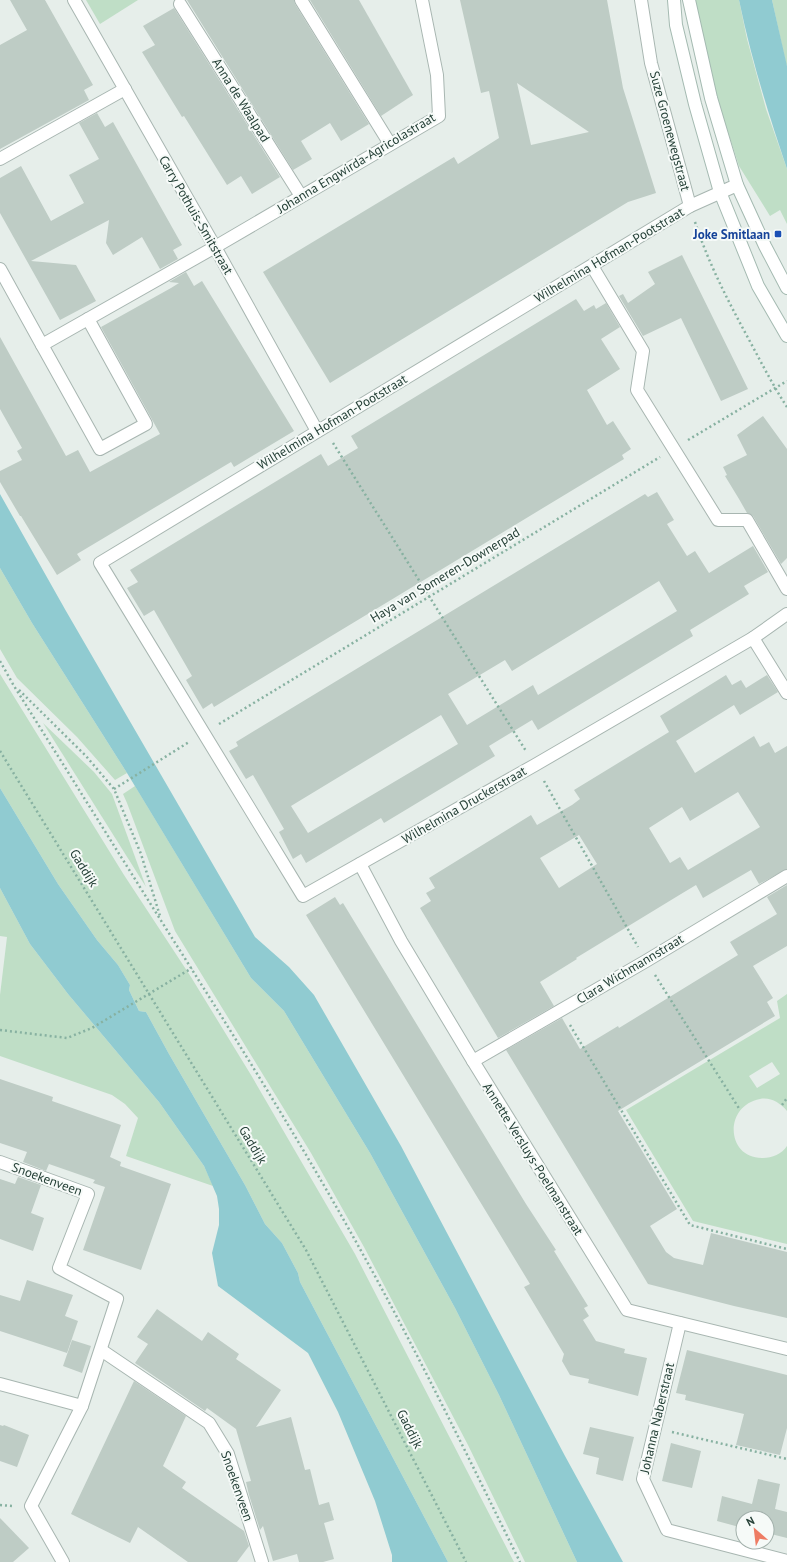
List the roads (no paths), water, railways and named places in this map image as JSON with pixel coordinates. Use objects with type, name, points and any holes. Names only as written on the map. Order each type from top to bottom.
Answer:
[{"type":"street","name":"Carry Pothuis-Smitstraat","points":[[74,0],[215,247],[317,430]]},
{"type":"street","points":[[301,0],[390,144]]},
{"type":"street","name":"Johanna Engwirda-Agricolastraat","points":[[42,345],[215,247],[439,116],[437,75],[422,0]]},
{"type":"street","name":"Suze Groenewegstraat","points":[[641,0],[651,64],[690,206]]},
{"type":"street","points":[[674,0],[676,25],[695,104],[720,192],[758,286],[787,336]]},
{"type":"street","points":[[689,0],[711,98],[737,185],[765,246],[787,288]]},
{"type":"street","name":"Anna de Waalpad","points":[[180,4],[301,196]]},
{"type":"street","points":[[0,159],[125,90]]},
{"type":"street","name":"Wilhelmina Hofman-Pootstraat","points":[[203,733],[100,563],[317,430],[690,206],[737,185]]},
{"type":"street","points":[[592,266],[643,351],[637,390],[718,520],[747,520],[787,589]]},
{"type":"street","points":[[0,269],[100,449],[146,424],[88,319]]},
{"type":"street","name":"Wilhelmina Druckerstraat","points":[[203,733],[303,896],[535,765],[753,638],[787,614]]},
{"type":"street","points":[[753,638],[787,694]]},
{"type":"street","name":"Annette Versluys-Poelmanstraat","points":[[360,864],[401,941],[473,1061],[627,1310],[787,1349]]},
{"type":"street","name":"Clara Wichmannstraat","points":[[473,1061],[787,876]]},
{"type":"street","name":"Snoekenveen","points":[[0,1162],[88,1194],[59,1268],[118,1299],[82,1406],[31,1506],[63,1562]]},
{"type":"street","name":"Johanna Naberstraat","points":[[680,1323],[654,1427],[643,1479],[667,1530],[787,1561]]},
{"type":"street","name":"Snoekenveen","points":[[101,1350],[209,1423],[228,1454],[262,1562]]},
{"type":"street","points":[[0,1384],[82,1406]]},
{"type":"water","points":[[739,0],[772,0],[787,66],[787,169],[760,85]]},
{"type":"water","points":[[0,494],[255,937],[289,967],[314,995],[401,1146],[565,1456],[623,1562],[577,1562],[499,1395],[455,1308],[370,1153],[284,1011],[251,978],[127,773],[32,623],[0,568]]},
{"type":"water","points":[[0,788],[58,884],[97,940],[118,965],[130,985],[129,990],[139,1011],[146,1012],[245,1185],[265,1224],[282,1243],[298,1273],[300,1282],[448,1562],[392,1562],[392,1555],[375,1501],[338,1412],[308,1353],[218,1286],[212,1253],[219,1225],[219,1209],[217,1196],[204,1166],[159,1102],[68,994],[30,944],[0,888]]},
{"type":"place","name":"Joke Smitlaan","points":[[778,234]]}]
